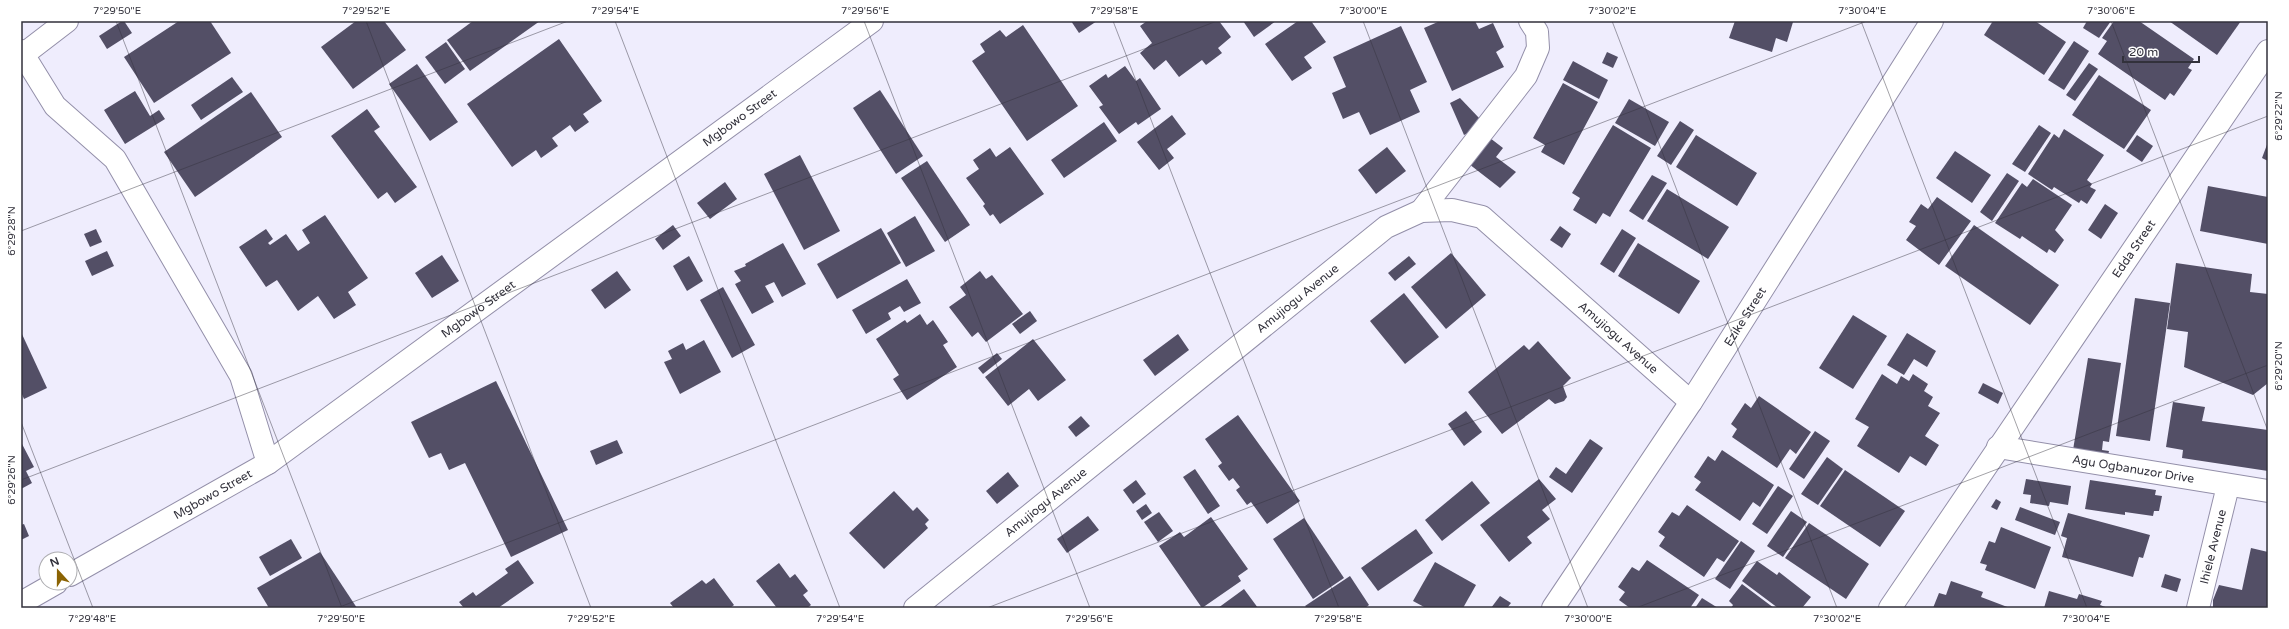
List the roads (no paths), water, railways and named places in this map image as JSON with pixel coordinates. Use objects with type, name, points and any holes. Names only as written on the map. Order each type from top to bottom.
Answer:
[{"type":"street","points":[[67,21],[23,52],[55,106],[115,159],[241,376],[268,463]]},
{"type":"street","name":"Mgbowo Street","points":[[78,570],[268,463],[872,21]]},
{"type":"street","points":[[1421,211],[1526,76],[1538,48],[1537,32],[1530,21]]},
{"type":"street","name":"Ezike Street","points":[[1553,608],[1691,402],[1932,21]]},
{"type":"street","name":"Edda Street","points":[[1890,608],[2268,51]]},
{"type":"street","name":"Amujiogu Avenue","points":[[915,608],[1386,227],[1421,211],[1452,210],[1482,217],[1691,402]]},
{"type":"street","name":"Agu Ogbanuzor Drive","points":[[1998,447],[2228,486],[2268,491]]},
{"type":"street","name":"Ihiele Avenue","points":[[2198,608],[2228,486]]},
{"type":"street","points":[[21,603],[42,591]]}]
